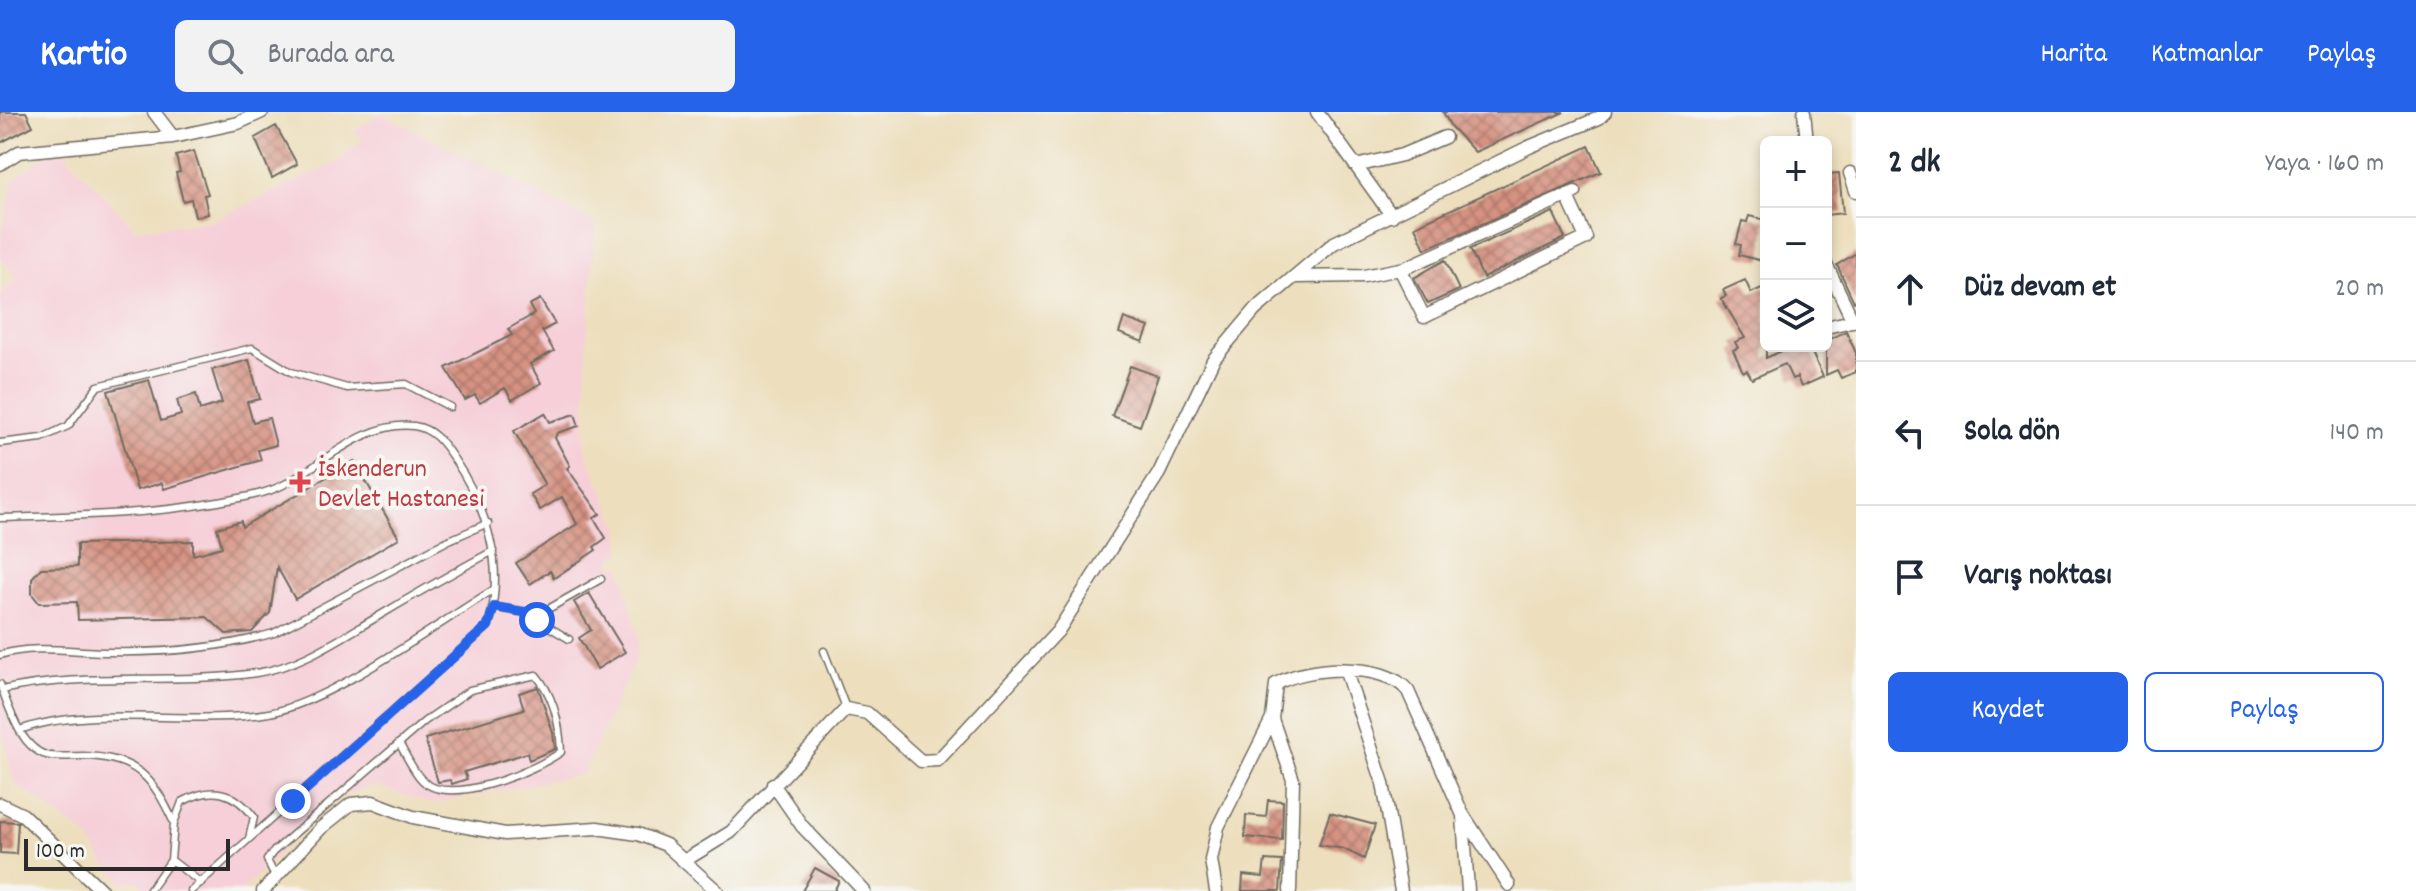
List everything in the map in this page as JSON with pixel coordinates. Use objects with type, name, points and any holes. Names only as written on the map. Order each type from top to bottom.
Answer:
[{"type":"street","points":[[154,112],[173,137]]},
{"type":"street","points":[[0,164],[19,152],[173,137],[238,123],[262,112]]},
{"type":"street","points":[[1317,112],[1392,216]]},
{"type":"street","points":[[684,861],[731,832],[846,709],[867,713],[921,761],[938,760],[1058,631],[1159,473],[1213,360],[1255,310],[1334,243],[1529,147],[1599,118],[1605,112]]},
{"type":"street","points":[[1804,112],[1806,136]]},
{"type":"street","points":[[1356,166],[1402,155],[1445,137]]},
{"type":"street","points":[[1850,173],[1856,191]]},
{"type":"street","points":[[1296,277],[1364,276],[1400,269],[1571,194],[1586,238],[1424,317],[1400,269]]},
{"type":"street","points":[[1832,276],[1855,321],[1832,326]]},
{"type":"street","points":[[1216,891],[1211,860],[1218,827],[1272,719],[1276,684],[1293,674],[1373,671],[1399,680],[1408,691],[1462,813],[1509,885]]},
{"type":"street","points":[[1346,672],[1383,783],[1401,891]]},
{"type":"street","points":[[1272,719],[1293,780],[1290,891]]},
{"type":"street","points":[[773,784],[802,826],[864,891]]},
{"type":"street","points":[[263,891],[341,812],[351,804],[373,802],[413,817],[505,834],[597,828],[638,834],[666,845],[717,891]]},
{"type":"street","points":[[0,804],[23,815],[102,891]]},
{"type":"street","points":[[1462,813],[1468,891]]},
{"type":"lane","points":[[0,443],[42,438],[68,426],[98,386],[252,348],[291,372],[347,388],[406,384],[450,407]]},
{"type":"lane","points":[[0,518],[122,514],[182,508],[258,494],[281,486],[360,438],[389,427],[413,426],[433,432],[470,483],[488,523],[493,551],[494,607],[488,626],[191,891]]},
{"type":"lane","points":[[0,655],[20,651],[115,652],[208,646],[274,633],[488,523]]},
{"type":"lane","points":[[174,823],[161,795],[142,774],[113,756],[45,755],[20,730],[1,687],[39,682],[257,673],[279,667],[320,650],[493,551]]},
{"type":"lane","points":[[537,620],[550,608],[601,579]]},
{"type":"lane","points":[[20,730],[43,722],[71,720],[216,718],[272,712],[302,702],[354,675],[493,590]]},
{"type":"lane","points":[[494,607],[524,612],[569,639]]},
{"type":"lane","points":[[824,651],[846,709]]},
{"type":"lane","points":[[276,878],[267,860],[273,852],[399,743],[470,690],[536,675],[548,689],[560,733],[561,752],[543,765],[478,787],[442,792],[423,781],[399,743]]},
{"type":"lane","points":[[149,891],[171,860],[174,823],[182,802],[209,791],[221,791],[241,800],[254,817],[249,839]]},
{"type":"lane","points":[[171,860],[201,883]]},
{"type":"shaded area","name":"İskenderun Devlet Hastanesi","points":[[381,113],[596,223],[587,343],[585,451],[619,527],[621,553],[612,556],[613,565],[621,566],[639,640],[636,659],[583,774],[432,804],[375,786],[355,791],[325,805],[242,891],[149,891],[140,882],[123,882],[104,863],[86,835],[14,783],[0,722],[0,295],[17,279],[0,256],[0,240],[14,180],[43,157],[62,151],[135,229],[211,221],[336,163],[363,140],[354,132]]},
{"type":"building","points":[[0,112],[26,112],[33,126],[0,143]]},
{"type":"building","points":[[1443,112],[1564,112],[1475,152],[1451,127]]},
{"type":"building","points":[[276,126],[297,164],[272,178],[255,138]]},
{"type":"building","points":[[1589,146],[1601,172],[1425,249],[1415,226]]},
{"type":"building","points":[[194,151],[208,194],[204,195],[208,214],[195,217],[191,199],[183,201],[176,173],[180,172],[176,156]]},
{"type":"building","points":[[1839,173],[1843,213],[1832,214],[1832,174]]},
{"type":"building","points":[[1553,212],[1565,238],[1483,278],[1470,249]]},
{"type":"building","points":[[1749,216],[1760,219],[1760,260],[1739,255],[1741,245],[1736,244],[1742,221],[1747,222]]},
{"type":"building","points":[[1856,253],[1856,301],[1854,302],[1837,265]]},
{"type":"building","points":[[1445,260],[1459,290],[1428,304],[1414,278]]},
{"type":"building","points":[[1745,280],[1751,293],[1760,289],[1760,352],[1766,352],[1766,358],[1780,352],[1812,352],[1823,377],[1801,387],[1797,377],[1792,379],[1785,364],[1752,379],[1747,370],[1743,372],[1733,350],[1738,348],[1735,342],[1745,338],[1721,298],[1726,296],[1723,290]]},
{"type":"building","points":[[540,299],[555,324],[542,331],[554,351],[530,364],[541,383],[512,400],[505,388],[480,403],[475,395],[465,400],[446,368],[512,335],[508,329],[534,314],[529,305]]},
{"type":"building","points":[[1124,318],[1149,327],[1143,342],[1119,333]]},
{"type":"building","points":[[1846,331],[1856,353],[1856,372],[1841,378],[1837,370],[1826,375],[1826,352],[1832,352],[1832,338]]},
{"type":"building","points":[[249,360],[260,399],[247,402],[253,422],[269,418],[276,445],[258,450],[261,460],[164,489],[162,483],[137,490],[108,391],[149,380],[161,421],[181,415],[177,400],[196,394],[200,410],[222,403],[212,370]]},
{"type":"building","points":[[1130,366],[1158,376],[1140,426],[1112,416]]},
{"type":"building","points":[[545,413],[550,422],[575,414],[579,426],[557,433],[555,438],[570,466],[567,468],[600,514],[594,518],[606,538],[594,547],[596,550],[554,578],[550,571],[530,584],[516,563],[577,524],[562,497],[540,510],[530,494],[545,485],[514,431]]},
{"type":"building","points":[[354,461],[399,538],[295,599],[277,567],[270,613],[252,632],[226,634],[207,617],[78,620],[77,602],[39,603],[32,594],[32,578],[41,568],[77,567],[77,544],[193,541],[193,555],[222,547],[217,528],[241,521],[242,527]]},
{"type":"building","points":[[589,593],[625,652],[597,669],[579,638],[591,630],[574,602]]},
{"type":"building","points":[[538,687],[555,749],[529,760],[527,753],[464,772],[467,779],[452,784],[450,780],[438,782],[425,739],[524,709],[519,693]]},
{"type":"building","points":[[1268,800],[1283,801],[1282,840],[1245,837],[1246,815],[1266,817]]},
{"type":"building","points":[[1330,813],[1375,825],[1364,859],[1344,849],[1319,845]]},
{"type":"building","points":[[0,821],[18,822],[16,854],[0,853]]},
{"type":"building","points":[[1265,860],[1282,861],[1280,891],[1242,891],[1243,875],[1263,877]]},
{"type":"building","points":[[815,868],[839,881],[834,891],[802,891]]},
{"type":"place","name":"İskenderun Devlet Hastanesi","points":[[300,482]]},
{"type":"route","points":[[293,801],[488,626],[494,607],[524,612],[537,620]]}]
